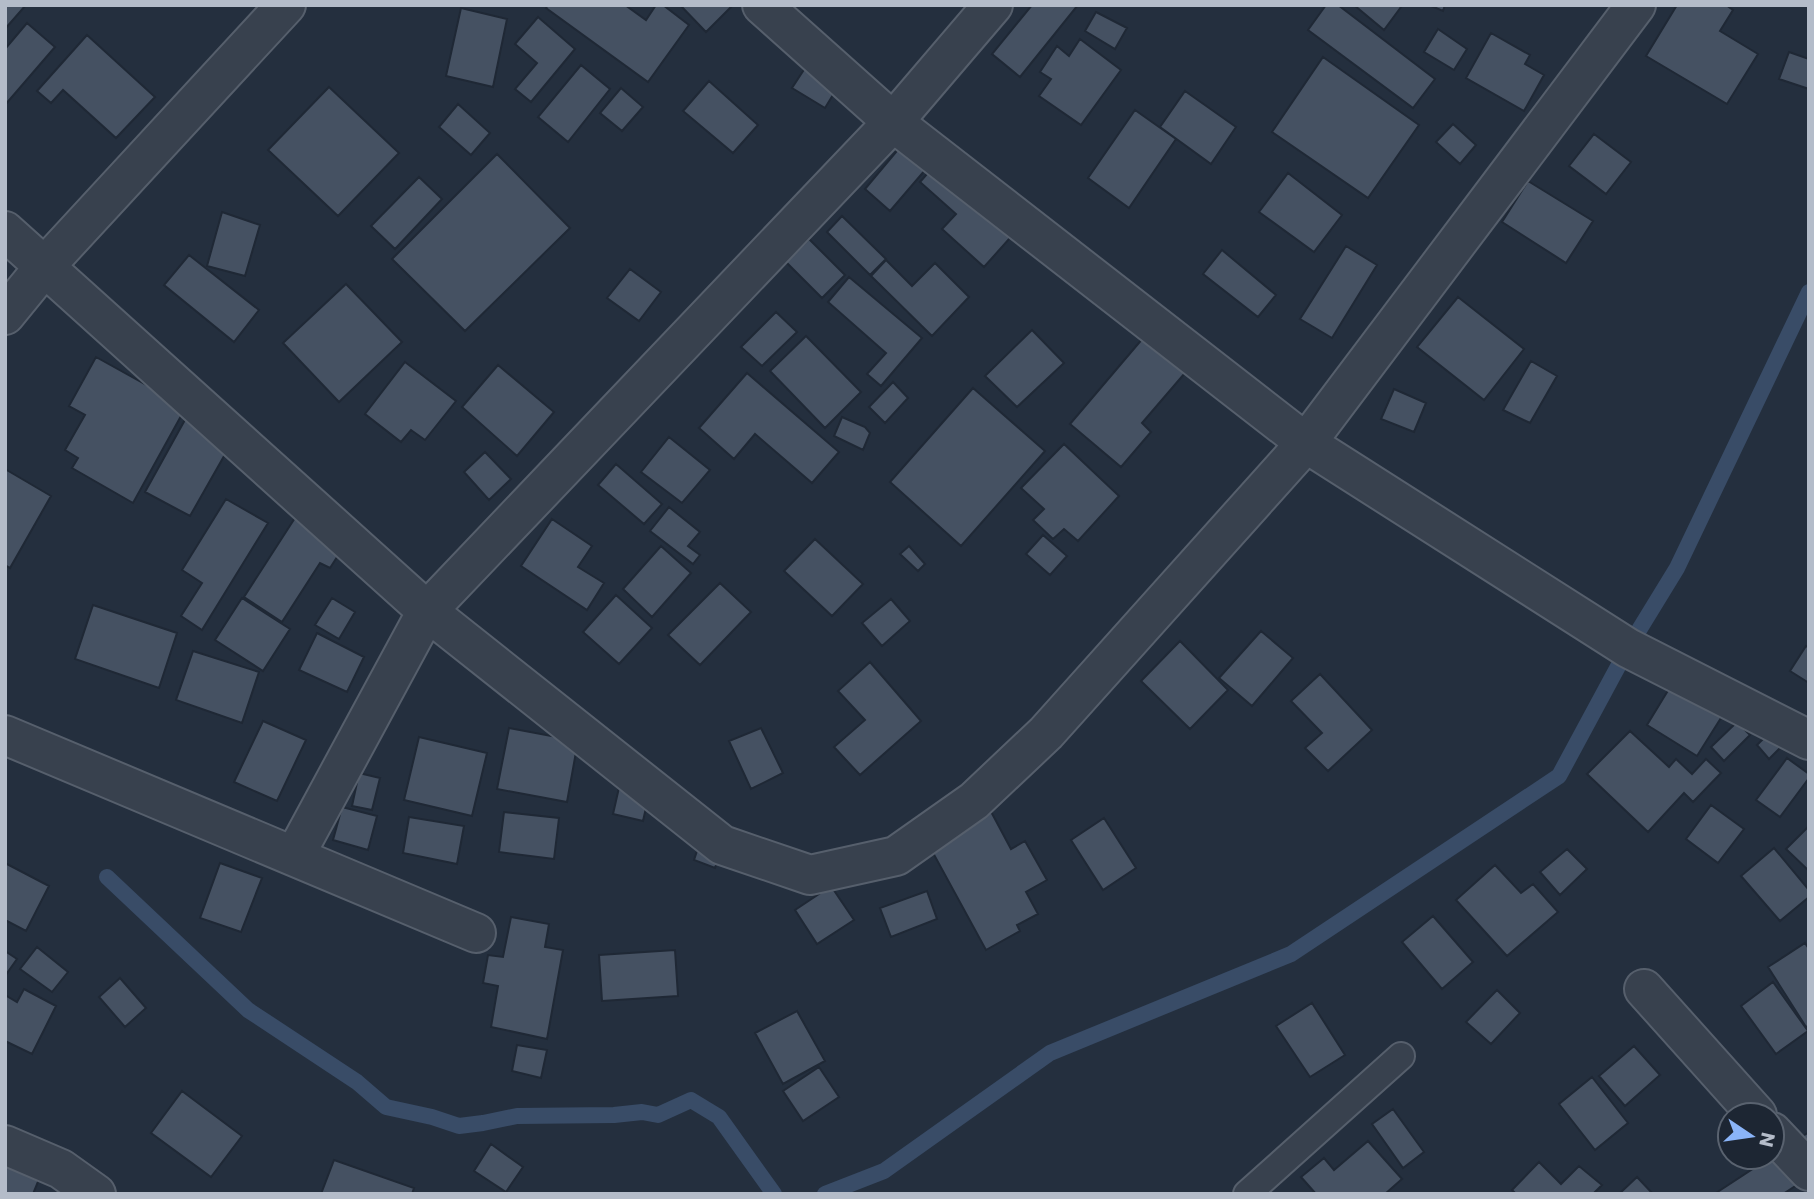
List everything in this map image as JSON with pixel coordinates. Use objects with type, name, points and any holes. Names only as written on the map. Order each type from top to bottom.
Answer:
[{"type":"street","points":[[5,314],[286,5]]},
{"type":"street","points":[[762,5],[893,121],[1306,443],[1628,648],[1809,740]]},
{"type":"street","points":[[295,855],[427,611],[893,121],[993,5]]},
{"type":"street","points":[[5,231],[427,611],[722,845],[810,875],[896,856],[974,801],[1046,733],[1306,443],[1636,5]]},
{"type":"street","points":[[5,736],[295,855],[476,933]]},
{"type":"street","points":[[1644,989],[1744,1101]]},
{"type":"street","points":[[5,1145],[61,1169],[96,1194]]},
{"type":"street","points":[[1786,1147],[1809,1171]]},
{"type":"lane","points":[[1247,1194],[1401,1056]]},
{"type":"building","points":[[5,5],[26,5],[5,29]]},
{"type":"building","points":[[548,5],[625,5],[646,20],[656,5],[663,5],[689,25],[648,82],[546,8]]},
{"type":"building","points":[[680,5],[733,5],[706,32]]},
{"type":"building","points":[[1032,5],[1078,5],[1020,77],[992,54]]},
{"type":"building","points":[[1326,5],[1338,5],[1435,79],[1413,108],[1308,30]]},
{"type":"building","points":[[1354,5],[1398,5],[1401,7],[1384,30]]},
{"type":"building","points":[[1429,5],[1445,5],[1443,11]]},
{"type":"building","points":[[1677,5],[1726,5],[1733,10],[1720,31],[1758,54],[1727,104],[1646,56]]},
{"type":"building","points":[[461,8],[507,19],[493,87],[446,76]]},
{"type":"building","points":[[1096,12],[1127,28],[1115,49],[1085,31]]},
{"type":"building","points":[[538,17],[575,49],[531,102],[515,89],[537,63],[515,44]]},
{"type":"building","points":[[27,23],[55,47],[5,105],[5,49]]},
{"type":"building","points":[[1438,29],[1467,49],[1454,70],[1424,52]]},
{"type":"building","points":[[1491,33],[1530,55],[1525,64],[1544,75],[1524,111],[1466,78]]},
{"type":"building","points":[[87,35],[155,97],[116,138],[63,90],[51,103],[37,91]]},
{"type":"building","points":[[1080,39],[1121,70],[1081,125],[1039,96],[1051,79],[1040,72],[1057,46],[1069,56]]},
{"type":"building","points":[[1789,52],[1809,59],[1809,89],[1779,79]]},
{"type":"building","points":[[1323,57],[1419,125],[1368,198],[1272,132]]},
{"type":"building","points":[[581,65],[610,89],[568,142],[538,117]]},
{"type":"building","points":[[807,65],[839,85],[825,108],[792,88]]},
{"type":"building","points":[[709,81],[758,125],[733,153],[683,111]]},
{"type":"building","points":[[329,87],[399,153],[338,216],[268,150]]},
{"type":"building","points":[[621,88],[643,107],[622,131],[600,113]]},
{"type":"building","points":[[1185,91],[1236,127],[1211,164],[1160,127]]},
{"type":"building","points":[[458,104],[490,133],[471,155],[439,127]]},
{"type":"building","points":[[1135,110],[1176,139],[1129,208],[1088,178]]},
{"type":"building","points":[[1453,124],[1476,145],[1460,164],[1436,142]]},
{"type":"building","points":[[1594,134],[1631,162],[1606,194],[1569,166]]},
{"type":"building","points":[[906,140],[932,162],[890,211],[865,189]]},
{"type":"building","points":[[497,154],[570,228],[465,331],[392,259]]},
{"type":"building","points":[[940,159],[1018,229],[984,267],[942,229],[956,214],[920,182]]},
{"type":"building","points":[[1288,173],[1342,215],[1314,252],[1259,212]]},
{"type":"building","points":[[419,177],[442,199],[395,249],[371,226]]},
{"type":"building","points":[[1528,181],[1593,221],[1566,263],[1502,222]]},
{"type":"building","points":[[222,212],[260,225],[245,276],[207,266]]},
{"type":"building","points":[[842,216],[886,259],[870,275],[827,232]]},
{"type":"building","points":[[809,239],[845,275],[822,298],[786,262]]},
{"type":"building","points":[[1346,246],[1377,265],[1332,338],[1300,319]]},
{"type":"building","points":[[1222,250],[1276,295],[1258,317],[1203,274]]},
{"type":"building","points":[[189,255],[259,310],[234,342],[164,285]]},
{"type":"building","points":[[886,260],[912,286],[935,263],[969,297],[932,336],[871,276]]},
{"type":"building","points":[[630,269],[661,292],[639,321],[607,298]]},
{"type":"building","points":[[849,277],[922,338],[881,386],[867,374],[886,353],[828,302]]},
{"type":"building","points":[[346,284],[402,342],[339,402],[283,343]]},
{"type":"building","points":[[1458,297],[1524,349],[1484,400],[1417,347]]},
{"type":"building","points":[[776,312],[797,332],[762,366],[741,347]]},
{"type":"building","points":[[1032,330],[1064,363],[1017,407],[985,376]]},
{"type":"building","points":[[1149,331],[1191,366],[1142,423],[1151,432],[1121,467],[1070,424]]},
{"type":"building","points":[[806,336],[861,392],[825,428],[770,371]]},
{"type":"building","points":[[96,357],[186,407],[133,503],[72,468],[78,458],[65,450],[85,415],[69,406]]},
{"type":"building","points":[[1531,361],[1557,376],[1530,423],[1503,410]]},
{"type":"building","points":[[405,362],[456,401],[425,440],[411,430],[401,442],[365,414]]},
{"type":"building","points":[[498,365],[554,412],[517,456],[462,407]]},
{"type":"building","points":[[747,373],[839,452],[812,483],[755,434],[734,459],[699,428]]},
{"type":"building","points":[[893,382],[908,398],[885,423],[869,407]]},
{"type":"building","points":[[973,388],[1045,451],[961,546],[890,482]]},
{"type":"building","points":[[1394,389],[1426,403],[1414,432],[1381,419]]},
{"type":"building","points":[[191,409],[236,435],[190,516],[145,492]]},
{"type":"building","points":[[842,417],[865,427],[870,433],[863,450],[834,436]]},
{"type":"building","points":[[669,437],[710,470],[682,503],[641,472]]},
{"type":"building","points":[[1064,444],[1119,496],[1078,541],[1064,529],[1053,539],[1033,520],[1044,509],[1021,488]]},
{"type":"building","points":[[485,452],[511,479],[489,500],[464,472]]},
{"type":"building","points":[[616,464],[662,504],[644,524],[598,485]]},
{"type":"building","points":[[5,469],[51,496],[10,568],[5,565]]},
{"type":"building","points":[[226,499],[268,523],[202,630],[181,616],[202,583],[182,570]]},
{"type":"building","points":[[302,507],[350,537],[330,568],[320,563],[282,622],[244,597]]},
{"type":"building","points":[[669,507],[700,532],[688,546],[700,555],[693,564],[650,531]]},
{"type":"building","points":[[552,519],[592,546],[578,567],[604,583],[587,610],[521,566]]},
{"type":"building","points":[[1043,535],[1067,556],[1050,575],[1026,554]]},
{"type":"building","points":[[815,539],[863,584],[832,616],[784,571]]},
{"type":"building","points":[[661,546],[691,573],[652,617],[623,589]]},
{"type":"building","points":[[909,546],[925,564],[918,571],[900,554]]},
{"type":"building","points":[[720,583],[751,612],[700,665],[668,635]]},
{"type":"building","points":[[616,595],[652,628],[619,664],[583,632]]},
{"type":"building","points":[[242,598],[290,629],[263,671],[215,640]]},
{"type":"building","points":[[332,598],[355,612],[339,639],[315,625]]},
{"type":"building","points":[[891,599],[910,621],[882,646],[862,623]]},
{"type":"building","points":[[93,605],[177,633],[159,688],[75,659]]},
{"type":"building","points":[[1261,631],[1293,658],[1252,706],[1219,678]]},
{"type":"building","points":[[317,633],[364,657],[347,692],[299,670]]},
{"type":"building","points":[[1180,641],[1228,690],[1190,729],[1141,681]]},
{"type":"building","points":[[1806,646],[1809,648],[1809,683],[1790,671]]},
{"type":"building","points":[[193,651],[259,672],[242,723],[176,700]]},
{"type":"building","points":[[870,662],[921,721],[860,775],[834,747],[865,720],[838,691]]},
{"type":"building","points":[[1320,674],[1372,730],[1328,771],[1305,748],[1322,733],[1291,701]]},
{"type":"building","points":[[1675,679],[1726,710],[1697,756],[1647,725]]},
{"type":"building","points":[[263,721],[306,740],[277,801],[234,782]]},
{"type":"building","points":[[1737,722],[1750,735],[1724,761],[1711,747]]},
{"type":"building","points":[[509,728],[578,741],[567,802],[497,789]]},
{"type":"building","points":[[761,728],[783,773],[751,789],[729,741]]},
{"type":"building","points":[[1772,730],[1785,743],[1769,759],[1757,745]]},
{"type":"building","points":[[1630,731],[1669,767],[1676,759],[1692,774],[1706,759],[1721,773],[1693,802],[1684,793],[1648,832],[1587,774]]},
{"type":"building","points":[[419,737],[487,753],[472,816],[404,800]]},
{"type":"building","points":[[1787,758],[1809,774],[1809,778],[1780,817],[1756,800]]},
{"type":"building","points":[[623,770],[653,777],[643,821],[613,814]]},
{"type":"building","points":[[359,773],[380,778],[372,810],[352,806]]},
{"type":"building","points":[[1711,805],[1744,829],[1718,863],[1686,839]]},
{"type":"building","points":[[988,806],[1011,849],[1025,841],[1047,880],[1026,892],[1038,914],[1017,925],[1020,931],[986,950],[926,840]]},
{"type":"building","points":[[342,807],[377,816],[368,850],[333,840]]},
{"type":"building","points":[[504,812],[559,818],[554,859],[499,852]]},
{"type":"building","points":[[409,817],[464,826],[457,864],[403,853]]},
{"type":"building","points":[[1104,818],[1136,868],[1103,890],[1071,840]]},
{"type":"building","points":[[1809,826],[1809,871],[1786,849]]},
{"type":"building","points":[[701,839],[723,845],[715,868],[694,860]]},
{"type":"building","points":[[1774,848],[1809,890],[1809,897],[1780,921],[1741,876]]},
{"type":"building","points":[[1567,849],[1587,869],[1560,895],[1540,872]]},
{"type":"building","points":[[5,863],[49,886],[26,931],[5,920]]},
{"type":"building","points":[[220,863],[262,878],[241,932],[200,918]]},
{"type":"building","points":[[1495,865],[1521,893],[1533,884],[1558,912],[1507,956],[1456,900]]},
{"type":"building","points":[[831,886],[854,920],[817,944],[795,910]]},
{"type":"building","points":[[927,891],[937,919],[891,937],[880,908]]},
{"type":"building","points":[[1433,916],[1473,962],[1442,989],[1402,942]]},
{"type":"building","points":[[511,917],[549,924],[545,947],[563,950],[547,1039],[491,1027],[498,986],[483,983],[488,955],[503,957]]},
{"type":"building","points":[[1805,943],[1809,949],[1809,1026],[1806,1027],[1768,967]]},
{"type":"building","points":[[37,947],[68,972],[52,992],[20,969]]},
{"type":"building","points":[[675,950],[678,996],[602,1001],[599,955]]},
{"type":"building","points":[[5,951],[17,959],[5,976]]},
{"type":"building","points":[[120,978],[146,1008],[125,1027],[99,997]]},
{"type":"building","points":[[1773,982],[1808,1031],[1776,1054],[1741,1006]]},
{"type":"building","points":[[24,989],[56,1006],[32,1054],[5,1041],[5,995],[17,1002]]},
{"type":"building","points":[[1497,990],[1520,1013],[1491,1044],[1466,1022]]},
{"type":"building","points":[[1312,1003],[1345,1055],[1310,1077],[1276,1026]]},
{"type":"building","points":[[797,1011],[825,1061],[783,1084],[755,1033]]},
{"type":"building","points":[[517,1045],[547,1050],[541,1078],[512,1071]]},
{"type":"building","points":[[1634,1046],[1660,1075],[1625,1106],[1599,1076]]},
{"type":"building","points":[[819,1067],[839,1097],[803,1121],[783,1091]]},
{"type":"building","points":[[1592,1077],[1628,1123],[1595,1150],[1559,1104]]},
{"type":"building","points":[[182,1091],[242,1136],[211,1177],[151,1133]]},
{"type":"building","points":[[1393,1109],[1424,1152],[1403,1168],[1372,1124]]},
{"type":"building","points":[[1809,1132],[1809,1177],[1783,1194],[1716,1193],[1750,1171],[1786,1171],[1786,1147]]},
{"type":"building","points":[[1368,1141],[1402,1179],[1385,1194],[1316,1194],[1301,1177],[1324,1158],[1334,1170]]},
{"type":"building","points":[[491,1144],[523,1167],[506,1192],[474,1171]]},
{"type":"building","points":[[10,1158],[42,1172],[33,1194],[5,1194],[5,1169]]},
{"type":"building","points":[[334,1160],[414,1188],[412,1194],[321,1194]]},
{"type":"building","points":[[1539,1162],[1561,1184],[1579,1166],[1602,1185],[1593,1194],[1516,1194],[1512,1190]]},
{"type":"building","points":[[1637,1177],[1653,1194],[1619,1194]]},
{"type":"waterway","points":[[825,1194],[884,1171],[1050,1053],[1291,954],[1559,776],[1628,648],[1677,568],[1809,292]]},
{"type":"waterway","points":[[107,877],[248,1010],[357,1082],[386,1107],[459,1126],[517,1116],[614,1115],[642,1112],[658,1115],[691,1100],[719,1117],[774,1194]]}]
